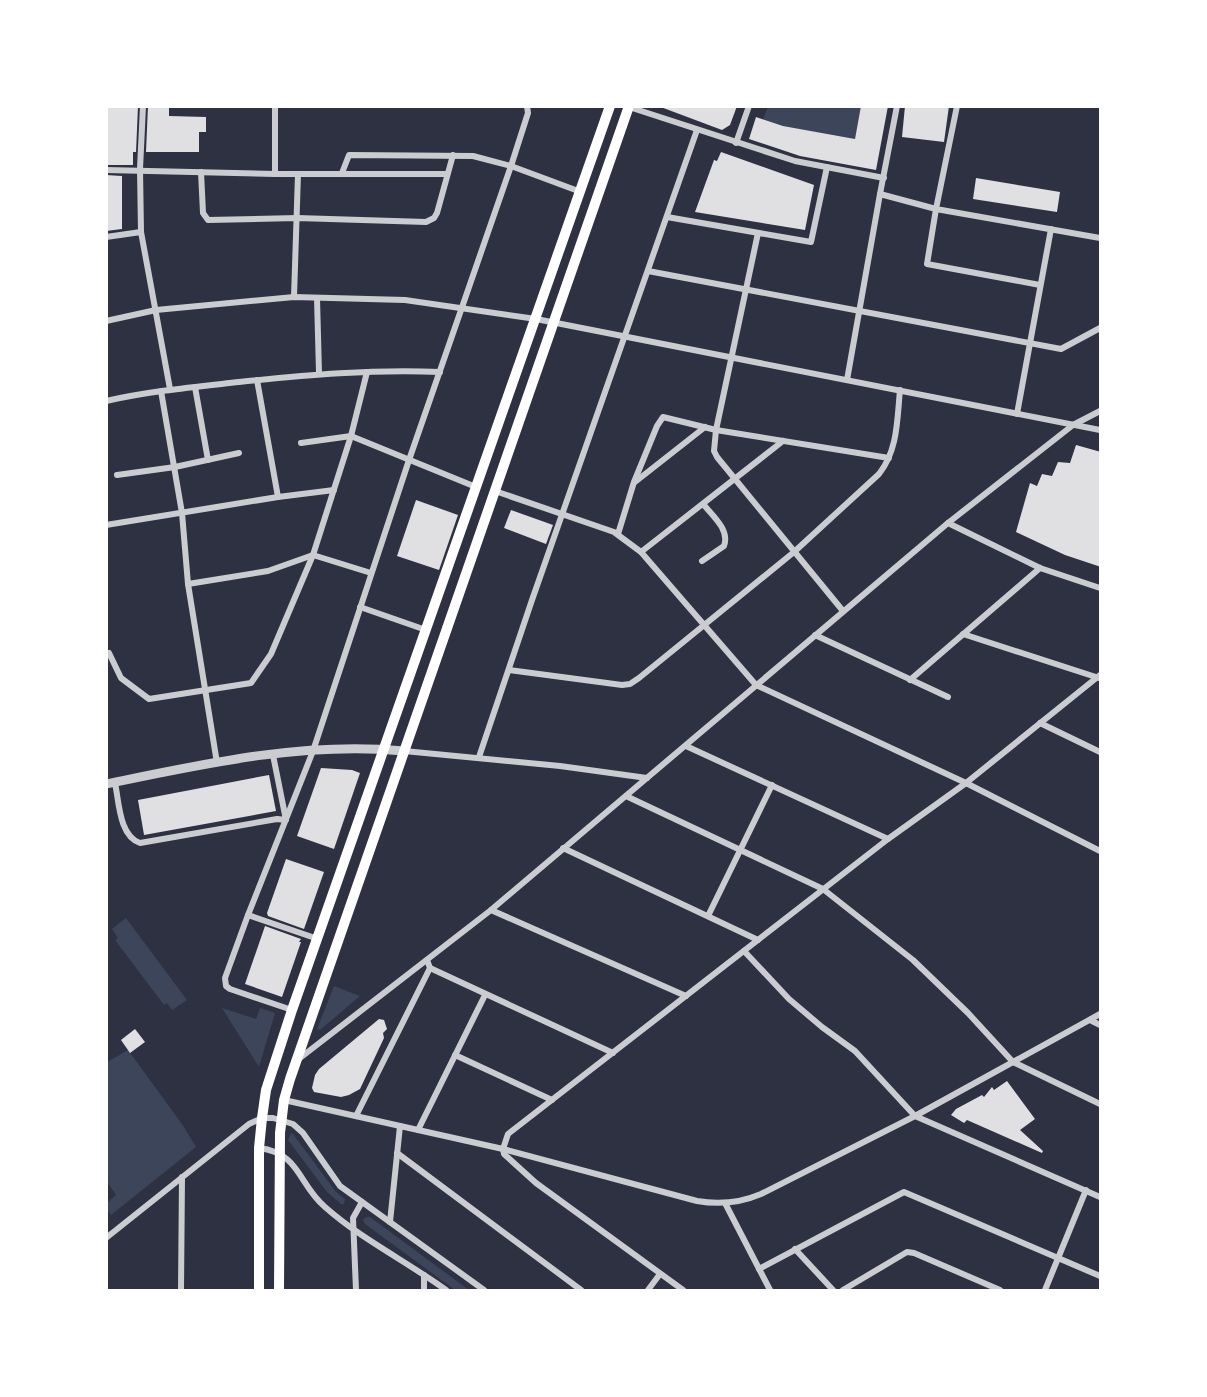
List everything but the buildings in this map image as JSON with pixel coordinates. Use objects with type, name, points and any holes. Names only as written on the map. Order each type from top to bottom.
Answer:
[{"type":"main road","points":[[259,1290],[259,1148],[266,1090],[292,1010],[610,106]]},
{"type":"main road","points":[[279,1290],[280,1152],[284,1100],[629,107]]},
{"type":"street","points":[[143,106],[140,169],[141,232],[170,389]]},
{"type":"street","points":[[275,106],[275,174]]},
{"type":"street","points":[[292,1010],[230,989],[226,986],[225,978],[313,751],[460,307],[512,166],[528,113],[528,106]]},
{"type":"street","points":[[736,143],[749,106]]},
{"type":"street","points":[[847,380],[897,106]]},
{"type":"street","points":[[957,106],[927,264],[1040,285]]},
{"type":"street","points":[[629,107],[795,161],[884,178]]},
{"type":"street","points":[[479,757],[698,130]]},
{"type":"street","points":[[342,174],[349,155],[473,156],[512,166],[581,192]]},
{"type":"street","points":[[201,172],[203,213],[208,220],[297,218],[383,222],[430,221],[437,213],[453,155]]},
{"type":"street","points":[[667,217],[811,242],[826,167]]},
{"type":"street","points":[[106,170],[140,169],[275,174],[447,174]]},
{"type":"street","points":[[294,297],[298,174]]},
{"type":"street","points":[[880,194],[936,209],[1101,238]]},
{"type":"street","points":[[1017,414],[1051,229]]},
{"type":"street","points":[[106,237],[141,232]]},
{"type":"street","points":[[758,233],[716,430],[714,451],[843,611]]},
{"type":"street","points":[[648,271],[1061,349],[1101,328]]},
{"type":"street","points":[[106,321],[156,310],[294,297],[405,300],[536,319],[1101,430]]},
{"type":"street","points":[[317,298],[319,374]]},
{"type":"street","points":[[106,401],[170,389],[319,374],[400,370],[440,372]]},
{"type":"street","points":[[109,653],[121,678],[149,699],[251,683],[271,654],[313,555],[351,436],[367,372]]},
{"type":"street","points":[[257,380],[278,497]]},
{"type":"street","points":[[195,387],[208,460]]},
{"type":"street","points":[[509,670],[612,685],[630,684],[639,678],[794,552],[879,474],[890,458],[894,447],[900,390]]},
{"type":"street","points":[[161,391],[182,513],[188,584],[217,763]]},
{"type":"street","points":[[297,1060],[491,910],[948,523],[1073,425],[1101,411]]},
{"type":"street","points":[[618,534],[634,482],[657,426],[663,417],[716,430],[890,458]]},
{"type":"street","points":[[634,482],[705,427]]},
{"type":"street","points":[[301,443],[351,436],[476,487]]},
{"type":"street","points":[[641,552],[783,441]]},
{"type":"street","points":[[117,475],[175,467],[239,453]]},
{"type":"street","points":[[106,525],[334,490]]},
{"type":"street","points":[[495,491],[618,534],[641,552],[756,686],[966,783],[1101,851]]},
{"type":"street","points":[[702,561],[724,546],[727,539],[724,530],[703,504]]},
{"type":"street","points":[[948,523],[1040,568],[1101,588]]},
{"type":"street","points":[[188,584],[268,571],[313,555],[371,573]]},
{"type":"street","points":[[910,680],[1040,568]]},
{"type":"street","points":[[360,607],[426,630]]},
{"type":"street","points":[[963,634],[1100,677]]},
{"type":"street","points":[[815,635],[948,697]]},
{"type":"street","points":[[683,1290],[536,1183],[504,1154],[503,1149],[508,1134],[888,839],[966,783],[1100,677]]},
{"type":"street","points":[[1040,723],[1101,752]]},
{"type":"street","points":[[687,746],[888,839]]},
{"type":"street","points":[[286,820],[277,819],[140,843],[126,834],[111,784],[217,763],[273,755],[313,751],[384,749],[479,757],[647,778]]},
{"type":"street","points":[[273,755],[286,820]]},
{"type":"street","points":[[708,916],[772,785]]},
{"type":"street","points":[[626,796],[823,889],[914,960],[968,1013],[1012,1062],[1101,1104]]},
{"type":"street","points":[[563,848],[758,940]]},
{"type":"street","points":[[491,910],[687,996]]},
{"type":"street","points":[[248,915],[318,939]]},
{"type":"street","points":[[744,951],[789,999],[855,1051],[915,1116],[1101,1197]]},
{"type":"street","points":[[427,960],[430,968],[613,1053]]},
{"type":"street","points":[[356,1116],[430,968]]},
{"type":"street","points":[[418,1130],[485,995]]},
{"type":"street","points":[[284,1100],[503,1149],[697,1202],[725,1203],[755,1197],[915,1116],[1101,1014]]},
{"type":"street","points":[[1089,1020],[1101,1025]]},
{"type":"street","points":[[455,1055],[552,1100]]},
{"type":"street","points":[[108,1235],[249,1124],[262,1118],[281,1119],[299,1128],[340,1186],[484,1290]]},
{"type":"street","points":[[390,1222],[400,1126]]},
{"type":"street","points":[[259,1148],[280,1152],[291,1162],[324,1206],[446,1290]]},
{"type":"street","points":[[397,1153],[581,1290]]},
{"type":"street","points":[[181,1290],[182,1177]]},
{"type":"street","points":[[1045,1290],[1086,1190]]},
{"type":"street","points":[[759,1269],[904,1192],[1101,1276]]},
{"type":"street","points":[[356,1290],[353,1228],[356,1212],[362,1202]]},
{"type":"street","points":[[725,1203],[770,1290]]},
{"type":"street","points":[[795,1249],[833,1290]]},
{"type":"street","points":[[843,1290],[908,1252],[999,1290]]},
{"type":"street","points":[[648,1290],[660,1274]]},
{"type":"street","points":[[424,1275],[424,1290]]},
{"type":"shaded area","points":[[768,106],[861,107],[855,139],[783,126],[763,119]]},
{"type":"shaded area","points":[[126,918],[187,1000],[172,1010],[167,1003],[164,1005],[115,940],[118,938],[112,929]]},
{"type":"shaded area","points":[[334,986],[360,996],[320,1030],[317,1029]]},
{"type":"shaded area","points":[[222,1008],[256,1019],[260,1008],[275,1013],[259,1067]]},
{"type":"shaded area","points":[[128,1050],[196,1147],[111,1215],[107,1209],[107,1203],[116,1195],[107,1182],[107,1062]]},
{"type":"shaded area","points":[[291,1133],[336,1192],[345,1199],[344,1204],[327,1192],[288,1140]]},
{"type":"shaded area","points":[[370,1217],[469,1290],[455,1290],[365,1224],[363,1220]]}]
